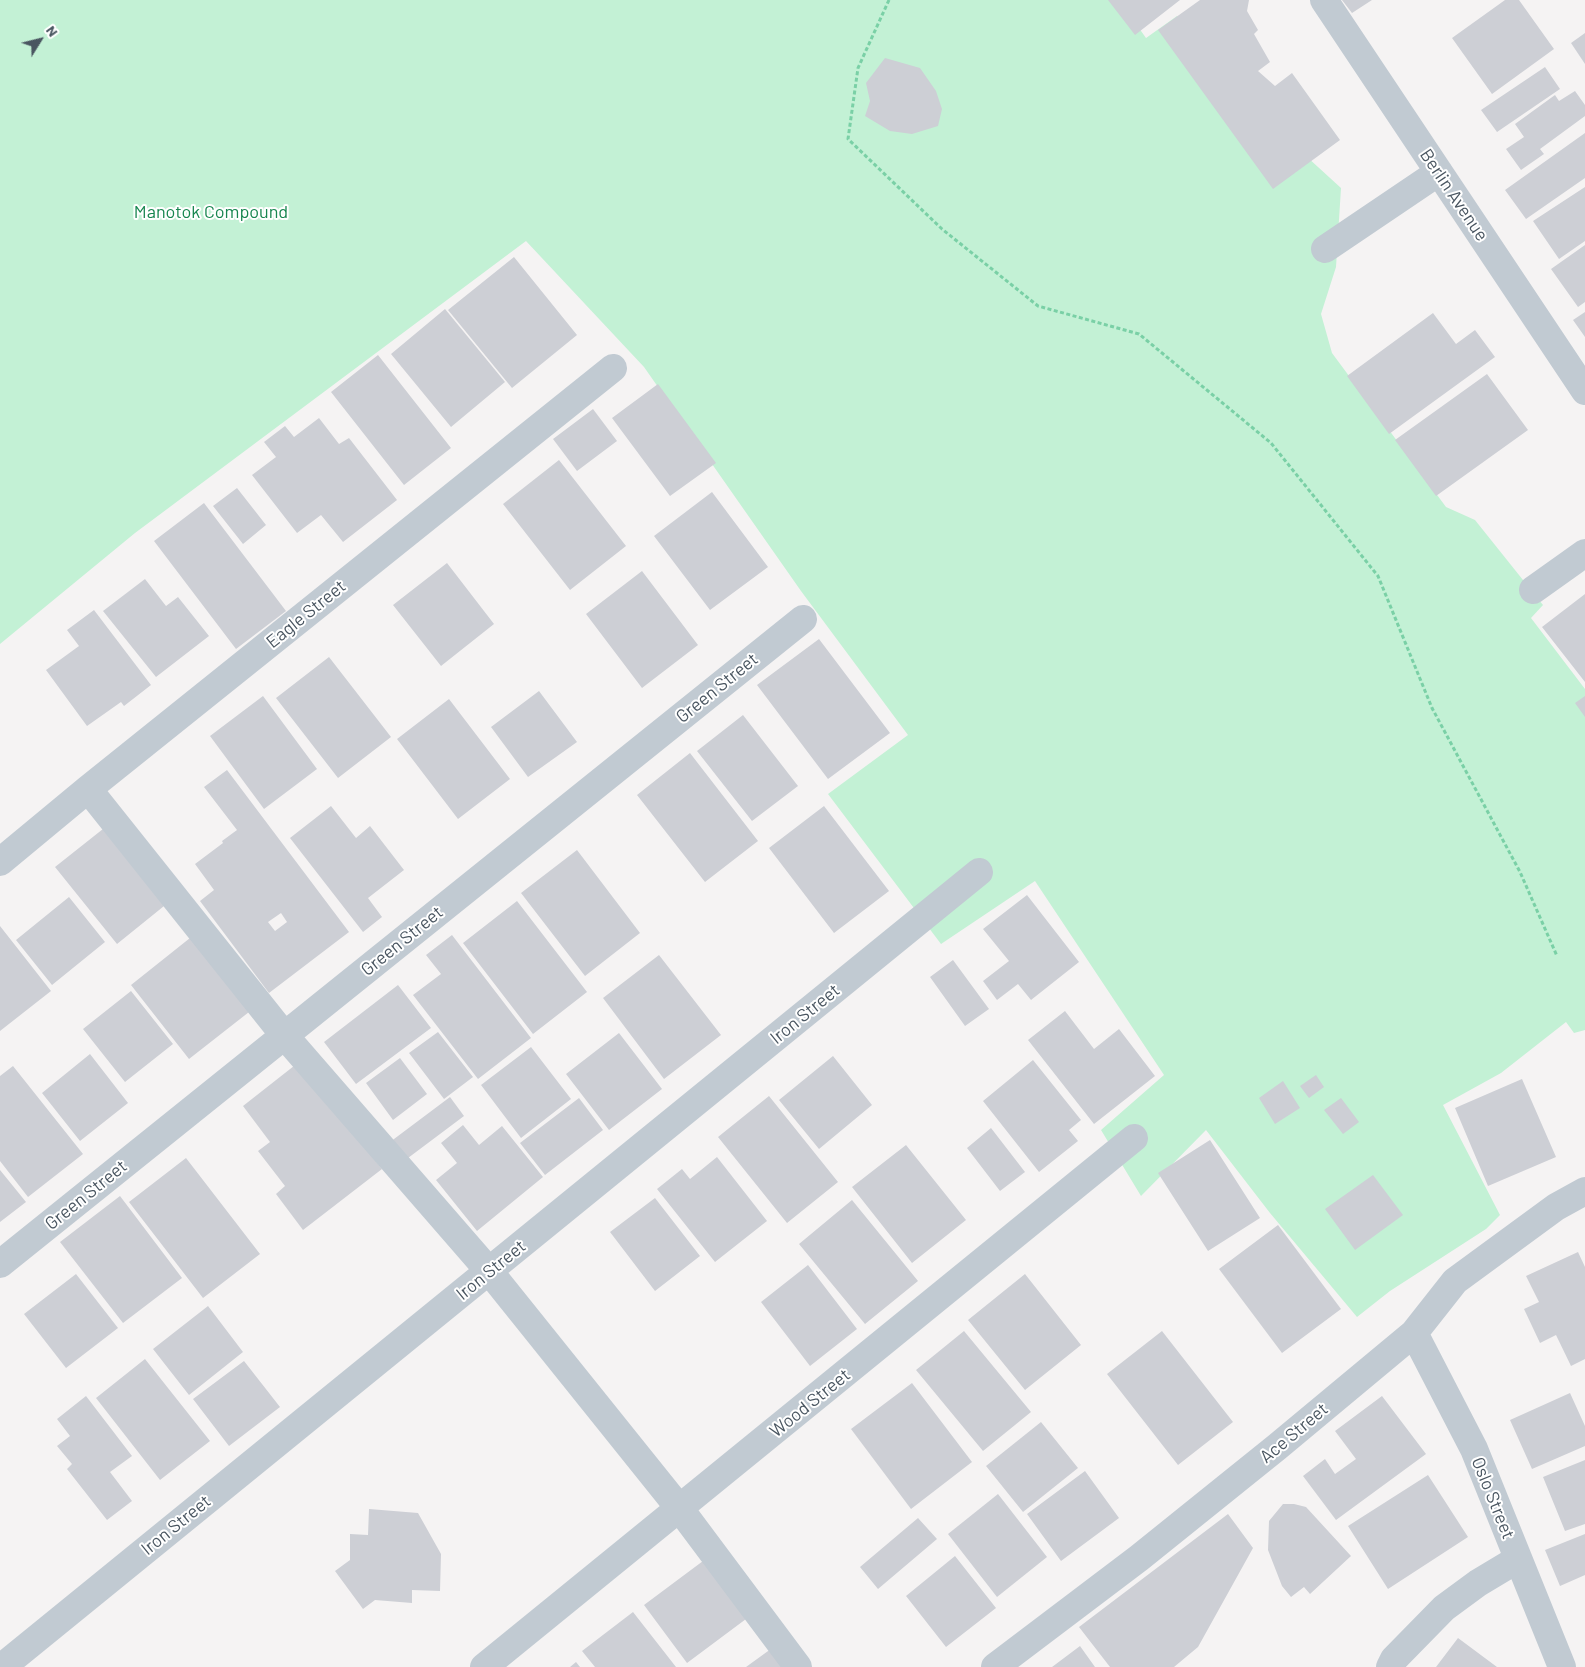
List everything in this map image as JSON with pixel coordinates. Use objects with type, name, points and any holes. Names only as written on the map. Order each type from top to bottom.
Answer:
[{"type":"street","name":"Berlin Avenue","points":[[1324,0],[1585,391]]},
{"type":"street","points":[[1325,250],[1439,172]]},
{"type":"street","name":"Eagle Street","points":[[0,862],[88,789],[613,368]]},
{"type":"street","points":[[1533,590],[1585,553]]},
{"type":"street","name":"Green Street","points":[[0,1264],[803,619]]},
{"type":"street","points":[[88,789],[284,1035],[489,1271],[680,1509],[798,1667]]},
{"type":"street","name":"Iron Street","points":[[2,1667],[980,872]]},
{"type":"street","name":"Wood Street","points":[[484,1667],[1134,1138]]},
{"type":"street","name":"Ace Street","points":[[995,1667],[1139,1558],[1278,1447],[1414,1333],[1456,1280],[1556,1206],[1585,1191]]},
{"type":"street","name":"Oslo Street","points":[[1414,1333],[1474,1449],[1562,1667]]},
{"type":"street","points":[[1390,1667],[1394,1659],[1444,1608],[1478,1583],[1518,1558]]},
{"type":"path","points":[[889,0],[858,68],[848,139],[942,229],[1038,306],[1139,334],[1271,443],[1378,576],[1432,708],[1520,872],[1557,956]]},
{"type":"green space","name":"Manotok Compound","points":[[0,0],[1119,0],[1146,38],[1177,16],[1249,104],[1341,188],[1336,267],[1321,314],[1332,353],[1446,507],[1475,520],[1543,605],[1531,618],[1585,689],[1585,1030],[1574,1033],[1566,1022],[1501,1073],[1443,1105],[1500,1215],[1486,1229],[1390,1291],[1357,1317],[1270,1213],[1206,1130],[1141,1196],[1101,1130],[1164,1075],[1035,881],[941,944],[828,794],[908,735],[801,591],[644,367],[526,241],[135,533],[0,644]]},
{"type":"building","points":[[1108,0],[1180,0],[1135,35]]},
{"type":"building","points":[[1200,0],[1249,0],[1247,11],[1258,30],[1254,34],[1270,62],[1258,71],[1275,86],[1292,73],[1340,140],[1273,189],[1158,30]]},
{"type":"building","points":[[1342,0],[1372,0],[1352,13]]},
{"type":"building","points":[[1505,0],[1519,0],[1554,49],[1492,94],[1452,38]]},
{"type":"building","points":[[1585,33],[1585,64],[1571,43]]},
{"type":"building","points":[[885,58],[920,68],[936,91],[942,109],[938,126],[912,134],[890,131],[865,116],[870,101],[866,83]]},
{"type":"building","points":[[1545,67],[1560,89],[1497,132],[1481,110]]},
{"type":"building","points":[[1575,91],[1585,105],[1585,116],[1540,149],[1544,154],[1521,170],[1506,149],[1524,137],[1515,124],[1555,95],[1559,101]]},
{"type":"building","points":[[1585,133],[1585,178],[1526,219],[1505,190]]},
{"type":"building","points":[[1585,187],[1585,241],[1559,259],[1533,221]]},
{"type":"building","points":[[1585,245],[1585,302],[1578,307],[1551,269]]},
{"type":"building","points":[[514,257],[577,335],[512,388],[448,310]]},
{"type":"building","points":[[445,309],[505,382],[451,427],[391,354]]},
{"type":"building","points":[[1585,312],[1585,337],[1573,320]]},
{"type":"building","points":[[1433,313],[1456,344],[1475,330],[1495,357],[1389,434],[1347,376]]},
{"type":"building","points":[[378,355],[451,448],[404,485],[331,392]]},
{"type":"building","points":[[1487,374],[1528,430],[1436,496],[1395,440]]},
{"type":"building","points":[[658,384],[716,463],[670,496],[612,418]]},
{"type":"building","points":[[593,409],[617,441],[577,471],[553,439]]},
{"type":"building","points":[[319,418],[339,444],[349,438],[397,500],[343,542],[321,515],[297,533],[252,475],[276,457],[264,442],[285,426],[294,437]]},
{"type":"building","points":[[559,460],[626,546],[570,590],[503,504]]},
{"type":"building","points":[[237,488],[266,525],[243,544],[213,506]]},
{"type":"building","points":[[712,492],[768,567],[710,610],[654,536]]},
{"type":"building","points":[[204,503],[286,611],[236,649],[154,541]]},
{"type":"building","points":[[447,563],[494,624],[441,666],[393,605]]},
{"type":"building","points":[[642,571],[698,645],[642,688],[586,614]]},
{"type":"building","points":[[145,579],[166,606],[178,597],[209,636],[156,677],[103,611]]},
{"type":"building","points":[[1585,594],[1585,682],[1542,627]]},
{"type":"building","points":[[94,610],[151,685],[124,706],[121,702],[87,726],[46,670],[79,646],[67,630]]},
{"type":"building","points":[[819,639],[890,733],[828,779],[757,685]]},
{"type":"building","points":[[329,657],[391,737],[338,778],[276,698]]},
{"type":"building","points":[[539,691],[577,742],[528,777],[491,727]]},
{"type":"building","points":[[263,696],[317,769],[264,809],[210,736]]},
{"type":"building","points":[[1585,696],[1585,717],[1575,703]]},
{"type":"building","points":[[449,699],[510,779],[458,819],[397,739]]},
{"type":"building","points":[[743,715],[798,786],[752,821],[697,751]]},
{"type":"building","points":[[690,753],[758,841],[705,882],[637,795]]},
{"type":"building","points":[[227,770],[349,932],[269,993],[200,901],[214,890],[195,864],[237,830],[204,787]],"holes":[[[281,913],[287,922],[275,931],[268,922]]]},
{"type":"building","points":[[331,806],[356,838],[370,826],[404,870],[368,898],[382,917],[363,932],[290,838]]},
{"type":"building","points":[[824,806],[889,891],[834,933],[769,848]]},
{"type":"building","points":[[108,825],[169,902],[117,944],[55,867]]},
{"type":"building","points":[[577,850],[640,933],[585,976],[521,893]]},
{"type":"building","points":[[1027,895],[1079,962],[1031,1000],[1018,984],[997,1000],[983,981],[1009,961],[983,929]]},
{"type":"building","points":[[69,897],[105,942],[52,985],[16,940]]},
{"type":"building","points":[[517,901],[587,992],[533,1034],[463,943]]},
{"type":"building","points":[[0,926],[51,991],[0,1031]]},
{"type":"building","points":[[452,935],[531,1038],[478,1079],[413,995],[441,974],[426,955]]},
{"type":"building","points":[[190,938],[249,1012],[189,1059],[131,985]]},
{"type":"building","points":[[659,955],[721,1035],[664,1079],[603,998]]},
{"type":"building","points":[[953,960],[989,1009],[965,1026],[930,977]]},
{"type":"building","points":[[398,985],[431,1028],[356,1084],[324,1042]]},
{"type":"building","points":[[131,991],[173,1044],[125,1082],[83,1029]]},
{"type":"building","points":[[1065,1011],[1094,1049],[1119,1029],[1155,1076],[1094,1124],[1028,1040]]},
{"type":"building","points":[[438,1032],[473,1077],[444,1099],[409,1053]]},
{"type":"building","points":[[619,1033],[662,1089],[609,1130],[566,1074]]},
{"type":"building","points":[[531,1047],[571,1099],[521,1138],[481,1085]]},
{"type":"building","points":[[90,1054],[128,1103],[80,1141],[42,1093]]},
{"type":"building","points":[[833,1056],[872,1105],[819,1149],[779,1100]]},
{"type":"building","points":[[400,1058],[427,1094],[393,1120],[366,1083]]},
{"type":"building","points":[[1033,1060],[1081,1120],[1069,1130],[1078,1141],[1039,1172],[983,1101]]},
{"type":"building","points":[[299,1062],[382,1169],[303,1230],[276,1194],[285,1186],[258,1151],[270,1142],[243,1106]]},
{"type":"building","points":[[13,1066],[83,1154],[28,1197],[0,1161],[0,1076]]},
{"type":"building","points":[[1316,1075],[1324,1087],[1309,1098],[1300,1086]]},
{"type":"building","points":[[1522,1079],[1556,1157],[1488,1186],[1455,1108]]},
{"type":"building","points":[[1283,1081],[1300,1108],[1275,1124],[1259,1098]]},
{"type":"building","points":[[769,1096],[838,1182],[787,1223],[718,1137]]},
{"type":"building","points":[[450,1097],[464,1116],[404,1161],[390,1142]]},
{"type":"building","points":[[579,1098],[603,1130],[545,1175],[520,1143]]},
{"type":"building","points":[[1341,1098],[1359,1122],[1343,1134],[1324,1110]]},
{"type":"building","points":[[463,1125],[479,1145],[502,1126],[543,1177],[477,1231],[436,1180],[457,1163],[441,1143]]},
{"type":"building","points":[[991,1128],[1025,1172],[1000,1191],[967,1148]]},
{"type":"building","points":[[1210,1140],[1260,1218],[1208,1251],[1158,1173]]},
{"type":"building","points":[[906,1145],[966,1220],[912,1263],[852,1187]]},
{"type":"building","points":[[717,1157],[767,1221],[715,1262],[657,1189],[682,1169],[690,1179]]},
{"type":"building","points":[[186,1158],[260,1254],[203,1298],[129,1202]]},
{"type":"building","points":[[0,1170],[26,1202],[0,1222]]},
{"type":"building","points":[[1373,1175],[1403,1215],[1355,1250],[1325,1209]]},
{"type":"building","points":[[120,1196],[182,1278],[123,1323],[60,1242]]},
{"type":"building","points":[[655,1198],[700,1256],[655,1291],[610,1232]]},
{"type":"building","points":[[852,1200],[918,1281],[865,1324],[799,1244]]},
{"type":"building","points":[[1278,1225],[1341,1309],[1282,1353],[1219,1269]]},
{"type":"building","points":[[1578,1252],[1585,1267],[1585,1359],[1571,1366],[1556,1335],[1540,1343],[1524,1309],[1539,1302],[1526,1276]]},
{"type":"building","points":[[808,1265],[857,1329],[810,1366],[761,1302]]},
{"type":"building","points":[[76,1274],[118,1328],[66,1368],[24,1314]]},
{"type":"building","points":[[1025,1274],[1081,1345],[1025,1390],[968,1320]]},
{"type":"building","points":[[208,1306],[243,1352],[189,1395],[153,1349]]},
{"type":"building","points":[[964,1331],[1031,1412],[983,1451],[916,1370]]},
{"type":"building","points":[[1162,1331],[1233,1422],[1178,1465],[1107,1374]]},
{"type":"building","points":[[145,1359],[210,1441],[160,1480],[96,1398]]},
{"type":"building","points":[[244,1361],[280,1407],[229,1446],[193,1399]]},
{"type":"building","points":[[912,1383],[972,1462],[911,1509],[851,1429]]},
{"type":"building","points":[[1570,1393],[1585,1426],[1585,1446],[1532,1469],[1510,1420]]},
{"type":"building","points":[[86,1396],[132,1456],[110,1472],[132,1501],[107,1520],[67,1469],[72,1464],[57,1446],[70,1436],[57,1419]]},
{"type":"building","points":[[1382,1396],[1426,1454],[1336,1520],[1303,1476],[1325,1459],[1335,1474],[1356,1459],[1335,1431]]},
{"type":"building","points":[[1041,1422],[1078,1468],[1023,1512],[986,1466]]},
{"type":"building","points":[[1585,1460],[1585,1524],[1565,1531],[1543,1477]]},
{"type":"building","points":[[1085,1471],[1119,1518],[1061,1561],[1027,1514]]},
{"type":"building","points":[[1428,1475],[1468,1537],[1388,1589],[1348,1526]]},
{"type":"building","points":[[998,1494],[1047,1557],[997,1597],[948,1534]]},
{"type":"building","points":[[1283,1504],[1306,1507],[1351,1556],[1310,1594],[1304,1587],[1291,1597],[1282,1586],[1268,1550],[1269,1521]]},
{"type":"building","points":[[369,1509],[418,1513],[441,1554],[440,1591],[412,1590],[412,1603],[375,1600],[363,1609],[335,1571],[350,1560],[350,1534],[368,1535]]},
{"type":"building","points":[[1228,1514],[1253,1548],[1198,1647],[1174,1667],[1110,1667],[1079,1627]]},
{"type":"building","points":[[918,1518],[937,1539],[878,1589],[860,1567]]},
{"type":"building","points":[[1585,1534],[1585,1575],[1560,1586],[1545,1550]]},
{"type":"building","points":[[955,1556],[996,1608],[946,1647],[906,1596]]},
{"type":"building","points":[[703,1561],[746,1619],[687,1663],[644,1605]]},
{"type":"building","points":[[633,1612],[676,1667],[595,1667],[582,1651]]},
{"type":"building","points":[[1458,1638],[1497,1667],[1436,1667]]},
{"type":"building","points":[[775,1646],[790,1667],[746,1667]]},
{"type":"building","points":[[1080,1646],[1095,1667],[1052,1667]]},
{"type":"building","points":[[576,1662],[580,1667],[570,1667]]}]
